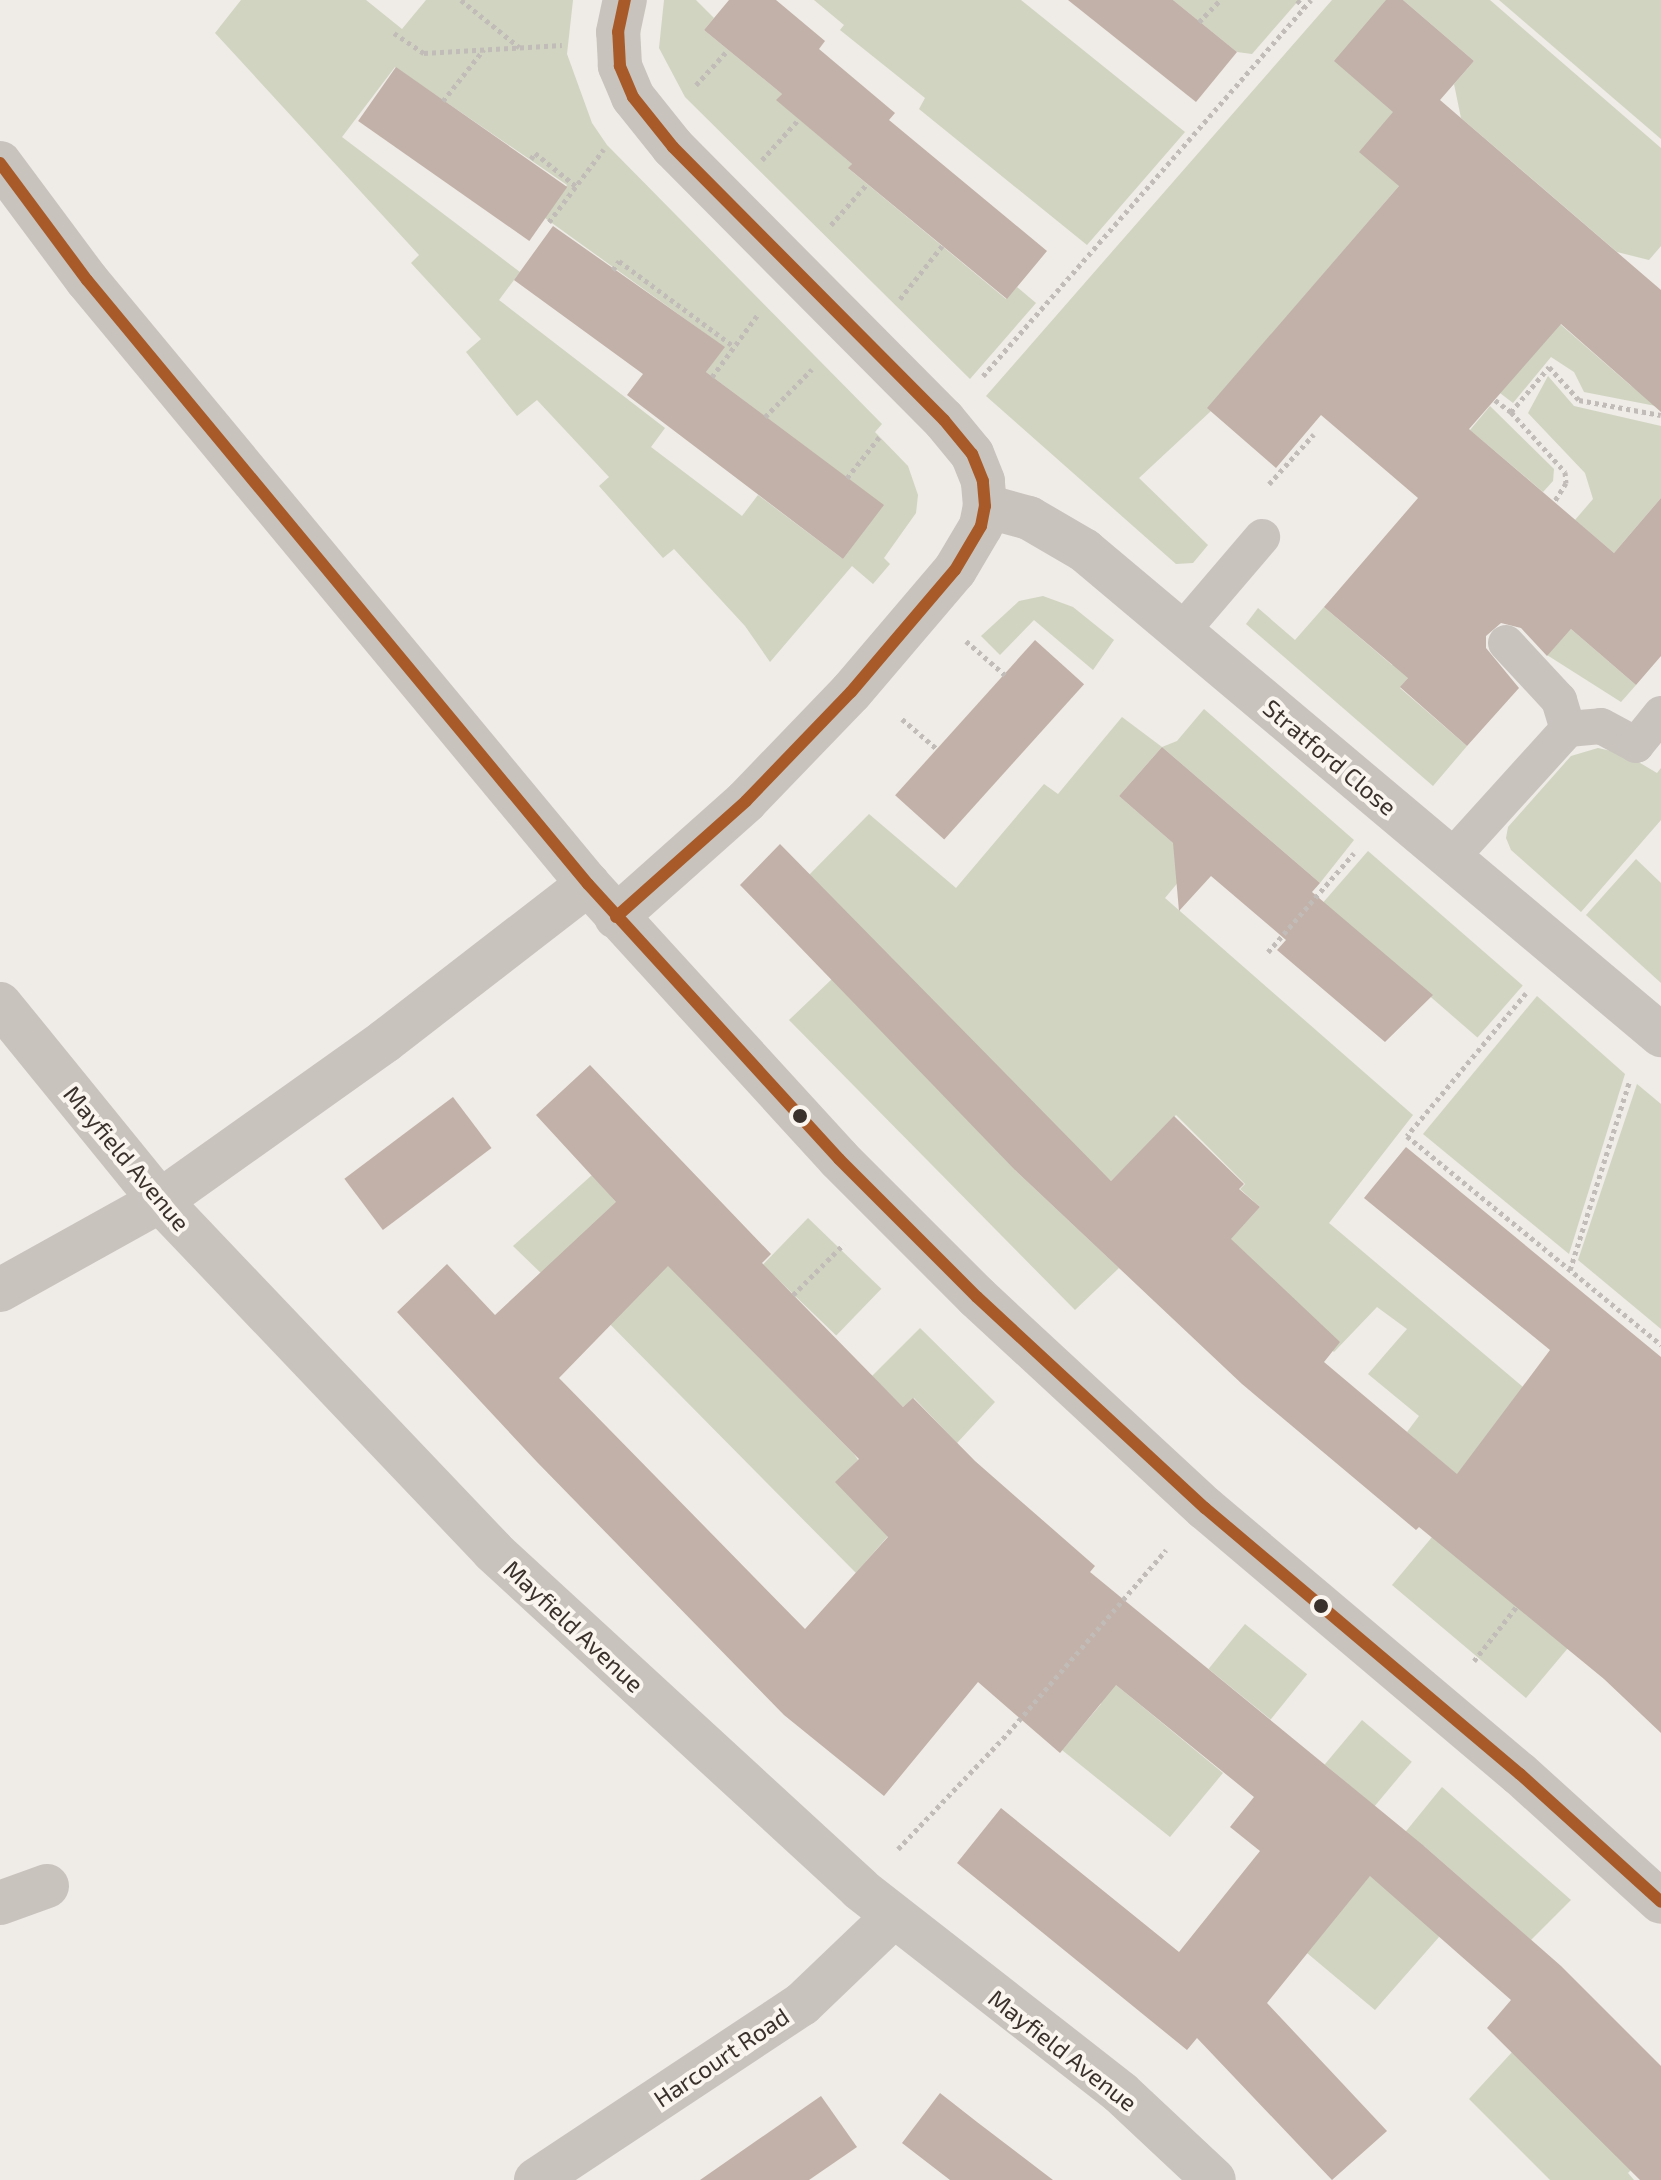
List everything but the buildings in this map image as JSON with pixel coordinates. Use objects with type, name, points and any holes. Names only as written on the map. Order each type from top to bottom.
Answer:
[{"type":"street","points":[[616,917],[746,801],[851,692],[955,570],[981,526],[985,506],[983,481],[972,454],[944,420],[673,147],[633,97],[620,66],[618,32],[625,0]]},
{"type":"street","points":[[0,163],[87,280],[616,917],[944,1264],[1205,1508],[1520,1774],[1661,1902]]},
{"type":"street","name":"Stratford Close","points":[[985,506],[1029,518],[1084,550],[1661,1035]]},
{"type":"street","points":[[0,1290],[160,1201],[385,1041],[588,884]]},
{"type":"street","name":"Mayfield Avenue","points":[[0,1004],[160,1201],[493,1551],[860,1889],[1121,2093],[1214,2180]]},
{"type":"street","points":[[0,1903],[47,1886]]},
{"type":"street","name":"Harcourt Road","points":[[536,2180],[802,2004],[893,1917]]},
{"type":"lane","points":[[1181,632],[1262,537]]},
{"type":"lane","points":[[1506,643],[1559,700],[1568,729]]},
{"type":"lane","points":[[1451,858],[1568,729],[1601,726],[1636,745],[1661,714]]},
{"type":"path","points":[[461,0],[520,48]]},
{"type":"path","points":[[1199,22],[1220,0]]},
{"type":"path","points":[[1297,0],[1305,8]]},
{"type":"path","points":[[979,380],[1311,0]]},
{"type":"path","points":[[394,33],[424,53],[566,44]]},
{"type":"path","points":[[443,101],[484,49]]},
{"type":"path","points":[[693,88],[728,50]]},
{"type":"path","points":[[755,168],[799,119]]},
{"type":"path","points":[[549,222],[607,145]]},
{"type":"path","points":[[531,159],[535,153],[577,187]]},
{"type":"path","points":[[822,235],[867,184]]},
{"type":"path","points":[[894,306],[942,246]]},
{"type":"path","points":[[613,270],[619,261],[700,326],[733,346]]},
{"type":"path","points":[[712,377],[766,305]]},
{"type":"path","points":[[765,417],[821,360]]},
{"type":"path","points":[[1511,412],[1549,367],[1579,400],[1661,415]]},
{"type":"path","points":[[1495,400],[1511,412],[1565,472],[1566,483],[1554,502]]},
{"type":"path","points":[[847,478],[887,428]]},
{"type":"path","points":[[960,636],[1005,675]]},
{"type":"path","points":[[894,712],[937,749]]},
{"type":"path","points":[[1268,952],[1359,848]]},
{"type":"path","points":[[1536,981],[1407,1136],[1661,1345]]},
{"type":"path","points":[[1570,1270],[1634,1067]]},
{"type":"path","points":[[793,1295],[840,1248]]},
{"type":"path","points":[[860,1889],[1008,1733],[1205,1508]]},
{"type":"path","points":[[1477,1657],[1517,1606]]},
{"type":"green space","points":[[241,0],[366,0],[402,29],[426,0],[573,0],[567,54],[592,123],[607,145],[882,424],[875,432],[908,466],[918,495],[916,513],[884,558],[890,564],[873,584],[852,566],[770,662],[745,626],[674,549],[663,558],[599,486],[609,477],[537,400],[517,416],[466,352],[481,339],[411,263],[419,255],[215,33]],"holes":[[[395,67],[567,185],[545,218],[724,347],[706,372],[883,505],[843,559],[758,495],[742,516],[651,447],[665,428],[499,300],[520,272],[342,137]]]},
{"type":"green space","points":[[664,0],[696,0],[714,18],[704,30],[782,94],[777,100],[852,164],[849,169],[1006,299],[1017,287],[1036,303],[970,379],[685,97],[659,48]]},
{"type":"green space","points":[[814,0],[1021,0],[1185,132],[1087,245],[919,109],[925,98],[840,30],[844,25]]},
{"type":"green space","points":[[1173,0],[1299,0],[1252,54],[1237,52]]},
{"type":"green space","points":[[1332,0],[1386,0],[1399,186],[1208,408],[1211,411],[1139,478],[1208,545],[1193,563],[1176,564],[986,396]]},
{"type":"green space","points":[[1403,0],[1490,0],[1661,148],[1661,246],[1649,260],[1617,252],[1461,118],[1454,84],[1474,61]]},
{"type":"green space","points":[[1499,0],[1661,0],[1661,139]]},
{"type":"green space","points":[[1560,324],[1630,385],[1661,407],[1584,392],[1574,372],[1551,357],[1513,403],[1500,393]]},
{"type":"green space","points":[[1548,376],[1574,406],[1661,426],[1661,498],[1614,553],[1575,520],[1593,499],[1585,473],[1528,413]]},
{"type":"green space","points":[[1490,406],[1554,469],[1553,481],[1543,492],[1470,430]]},
{"type":"green space","points":[[1043,596],[1073,607],[1114,640],[1093,670],[1034,620],[1000,655],[981,636],[1019,601]]},
{"type":"green space","points":[[1324,607],[1392,665],[1396,662],[1411,674],[1400,688],[1467,746],[1433,786],[1246,624],[1258,608],[1295,640]]},
{"type":"green space","points":[[1571,629],[1636,685],[1621,702],[1547,655]]},
{"type":"green space","points":[[1204,709],[1354,840],[1320,883],[1162,747],[1177,741]]},
{"type":"green space","points":[[1122,717],[1162,747],[1119,796],[1195,862],[1165,898],[1413,1115],[1329,1223],[1542,1403],[1568,1648],[1526,1698],[1392,1585],[1473,1488],[1407,1432],[1419,1416],[1368,1374],[1407,1329],[1377,1307],[1334,1352],[1309,1330],[1227,1243],[1260,1207],[1240,1189],[1245,1184],[1176,1115],[1111,1181],[1054,1129],[1015,1170],[1119,1268],[1075,1310],[789,1020],[832,979],[809,875],[869,814],[956,888],[1044,784],[1058,794]]},
{"type":"green space","points":[[1598,748],[1625,754],[1657,773],[1661,768],[1661,820],[1581,912],[1511,850],[1506,838],[1508,827],[1571,756]]},
{"type":"green space","points":[[1368,851],[1523,985],[1477,1038],[1323,903]]},
{"type":"green space","points":[[1636,859],[1661,883],[1661,983],[1586,915]]},
{"type":"green space","points":[[1537,996],[1625,1074],[1569,1254],[1423,1134]]},
{"type":"green space","points":[[1637,1084],[1661,1104],[1661,1329],[1578,1260]]},
{"type":"green space","points":[[592,1175],[713,1311],[854,1454],[858,1460],[836,1482],[903,1519],[856,1573],[590,1304],[546,1278],[513,1246]]},
{"type":"green space","points":[[808,1218],[881,1289],[836,1336],[763,1265]]},
{"type":"green space","points":[[920,1328],[995,1402],[957,1443],[914,1398],[903,1407],[872,1376]]},
{"type":"green space","points":[[1245,1624],[1307,1674],[1271,1719],[1208,1669]]},
{"type":"green space","points":[[1104,1675],[1223,1773],[1170,1837],[1062,1750],[1101,1704]]},
{"type":"green space","points":[[1362,1720],[1412,1762],[1375,1806],[1325,1764]]},
{"type":"green space","points":[[1442,1787],[1571,1900],[1531,1940],[1424,1846],[1439,1937],[1375,2010],[1307,1953]]},
{"type":"green space","points":[[1514,2050],[1648,2153],[1628,2173],[1634,2180],[1550,2180],[1469,2099]]},
{"type":"transit line","points":[[616,917],[746,801],[851,692],[955,570],[981,526],[985,506],[983,481],[972,454],[944,420],[673,147],[633,97],[620,66],[618,32],[625,0]]},
{"type":"transit line","points":[[0,163],[87,280],[588,884],[839,1159],[977,1297],[1205,1508],[1520,1774],[1661,1902]]}]
